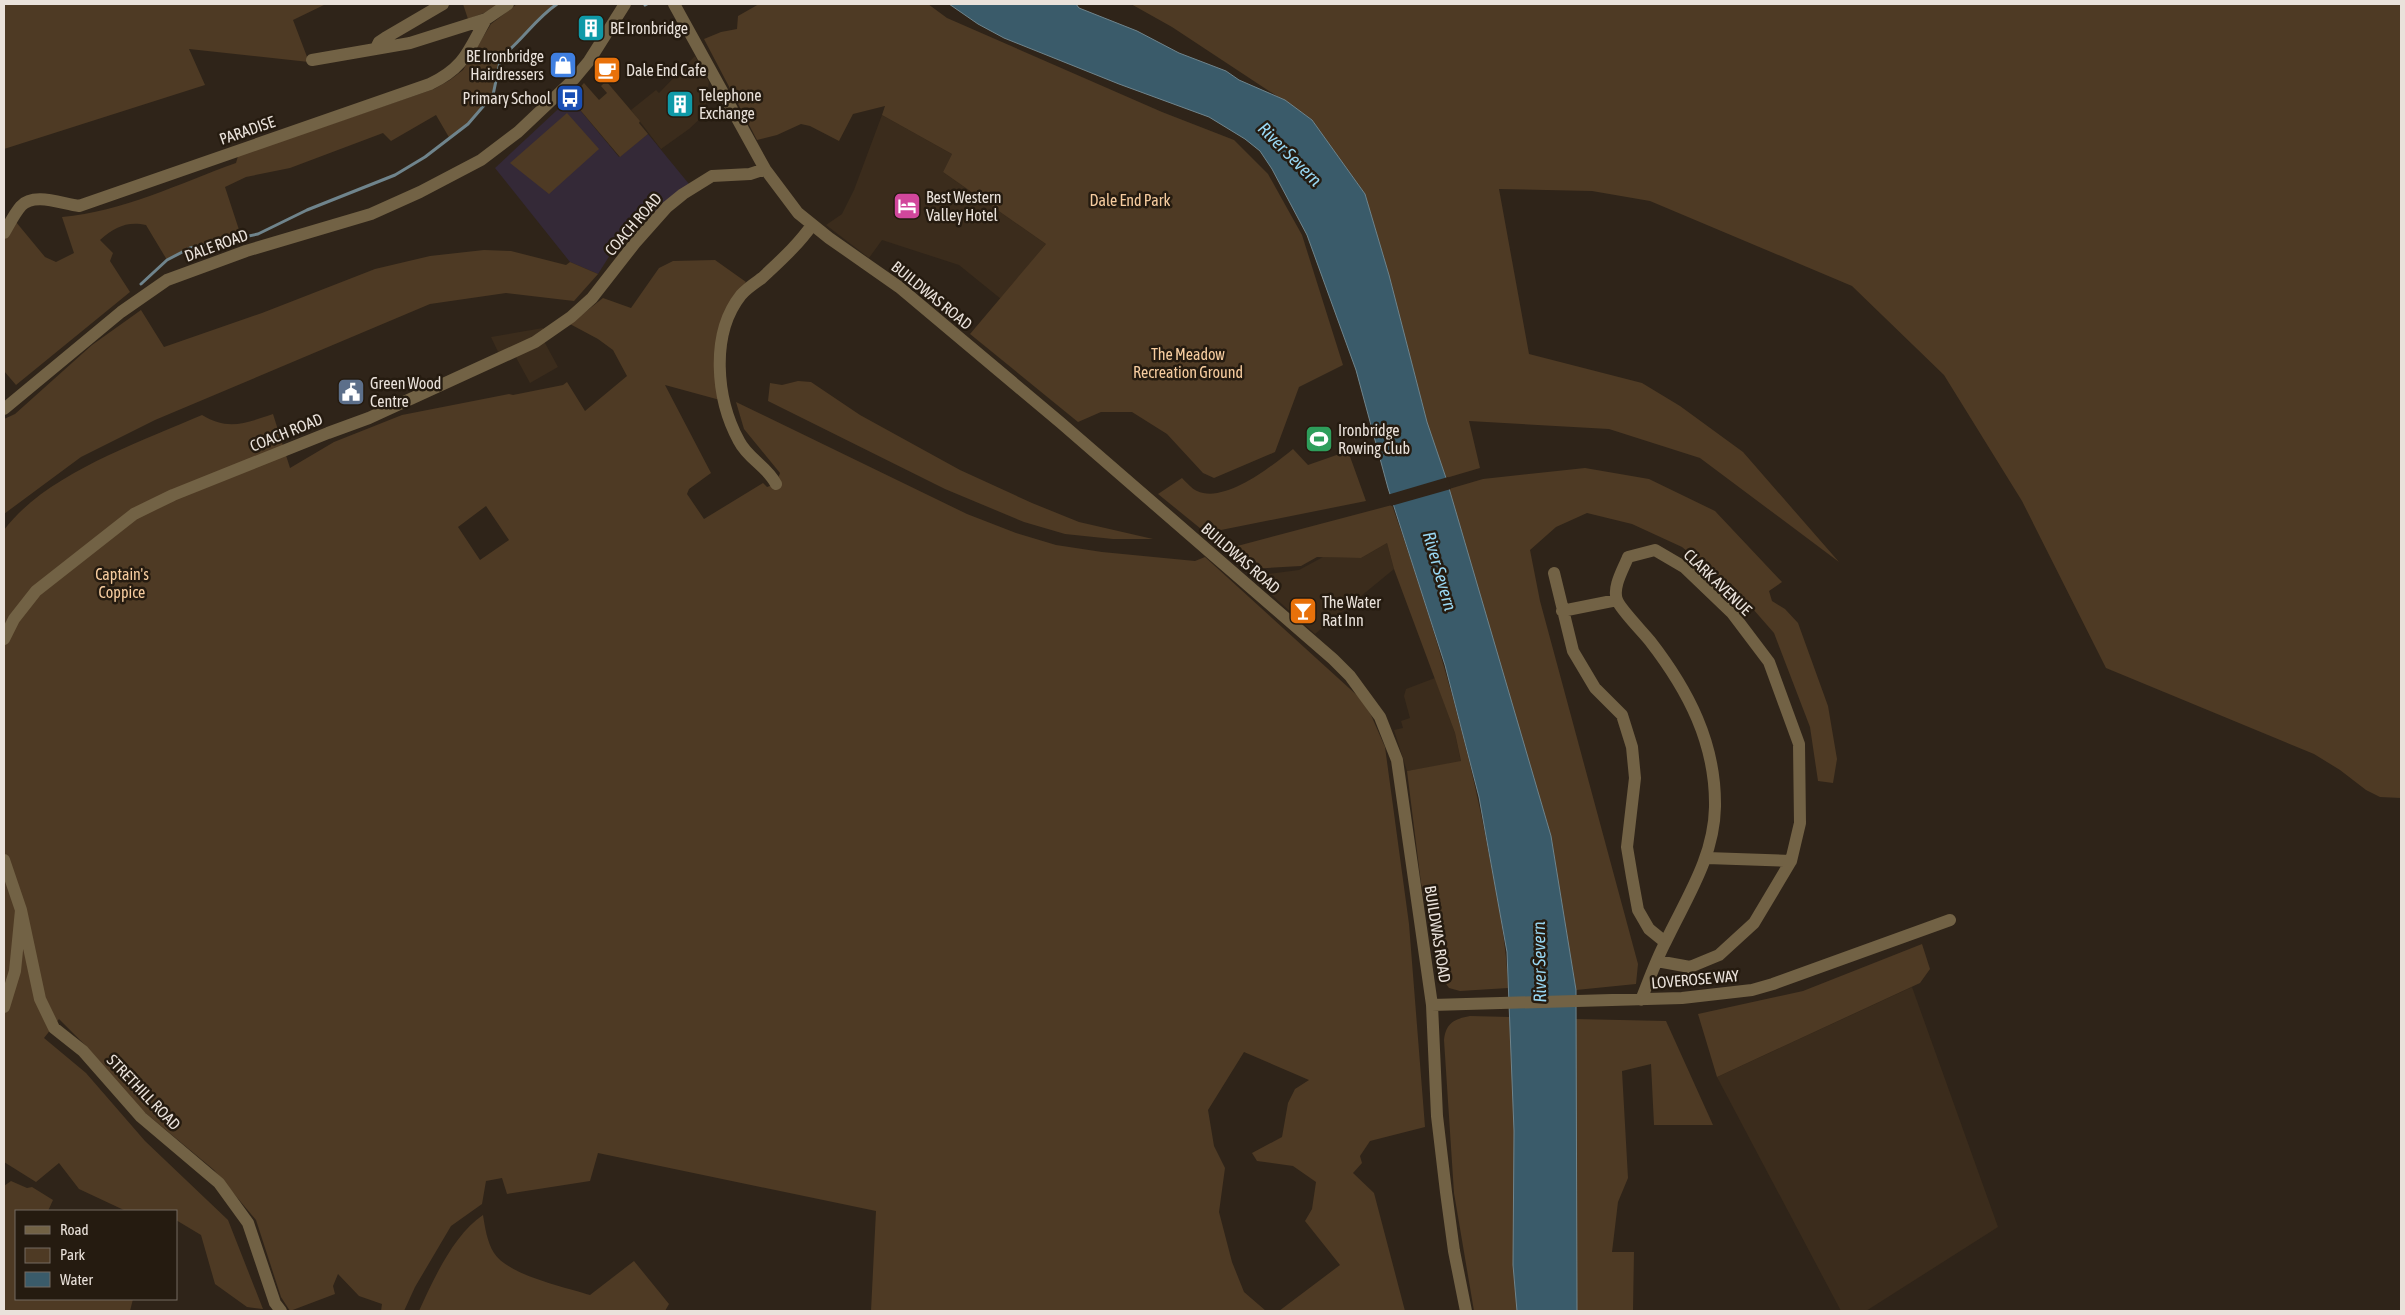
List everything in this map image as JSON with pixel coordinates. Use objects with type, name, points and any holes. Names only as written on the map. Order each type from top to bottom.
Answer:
[{"type":"street","points":[[376,48],[385,38],[443,4]]},
{"type":"street","name":"PARADISE","points":[[312,60],[410,43],[486,19],[508,4]]},
{"type":"street","name":"DALE ROAD","points":[[4,409],[121,312],[167,280],[246,251],[371,214],[470,166],[492,153],[518,132],[574,79],[589,61],[625,4]]},
{"type":"street","name":"BUILDWAS ROAD","points":[[674,4],[765,170],[784,197],[812,225],[899,287],[1061,423],[1333,659],[1356,683],[1380,717],[1397,760],[1432,1005],[1437,1116],[1454,1251],[1466,1311]]},
{"type":"street","name":"PARADISE","points":[[4,233],[20,207],[27,201],[36,199],[79,206],[430,84],[453,72],[462,62],[486,19]]},
{"type":"street","name":"COACH ROAD","points":[[4,639],[14,619],[36,591],[134,514],[173,495],[369,418],[535,342],[571,317],[592,298],[635,243],[668,207],[683,194],[712,176],[750,174],[765,170]]},
{"type":"street","points":[[775,476],[742,447],[732,426],[722,389],[722,338],[727,320],[743,294],[798,244],[812,225]]},
{"type":"street","name":"CLARK AVENUE","points":[[1616,600],[1617,586],[1628,557],[1655,550],[1684,567],[1732,613],[1770,662],[1799,744],[1800,823],[1791,861],[1754,923],[1719,955],[1690,967],[1657,960]]},
{"type":"street","points":[[1554,573],[1572,651],[1595,688],[1622,715],[1632,747],[1635,778],[1627,847],[1632,877],[1638,910],[1649,929],[1665,942]]},
{"type":"street","points":[[1562,611],[1616,600],[1651,643],[1693,706],[1709,750],[1715,807],[1707,858],[1665,942],[1641,1000]]},
{"type":"street","points":[[1707,858],[1791,861]]},
{"type":"street","points":[[4,860],[21,910],[15,971],[4,1007]]},
{"type":"street","name":"STRETHILL ROAD","points":[[21,910],[40,999],[54,1028],[82,1051],[141,1117],[218,1183],[248,1223],[275,1303],[281,1311]]},
{"type":"street","name":"LOVEROSE WAY","points":[[1432,1005],[1641,1000],[1752,990],[1950,920]]},
{"type":"shaded area","points":[[695,56],[709,82],[704,115],[689,129],[661,149],[631,110],[656,90],[659,93]]},
{"type":"shaded area","points":[[570,98],[619,157],[648,134],[689,184],[666,202],[610,255],[598,274],[570,262],[495,168]]},
{"type":"shaded area","points":[[882,115],[952,154],[943,172],[1046,244],[1001,299],[959,265],[882,240],[869,258],[826,225],[842,214],[854,190]]},
{"type":"shaded area","points":[[543,328],[545,343],[558,367],[530,383],[512,350],[500,356],[491,337]]},
{"type":"shaded area","points":[[1387,543],[1394,569],[1315,634],[1251,576],[1299,570],[1323,557],[1361,558]]},
{"type":"shaded area","points":[[1435,678],[1455,733],[1461,762],[1407,771],[1394,730],[1403,728],[1401,721],[1410,718],[1404,696],[1406,689]]},
{"type":"shaded area","points":[[1912,987],[1998,1227],[1866,1311],[1841,1311],[1717,1077]]},
{"type":"green space","points":[[4,4],[326,4],[293,20],[309,62],[189,49],[205,85],[4,149]]},
{"type":"green space","points":[[463,4],[499,4],[484,13],[468,19]]},
{"type":"green space","points":[[517,4],[560,4],[544,16],[501,57],[493,95],[468,124],[450,139],[436,115],[391,141],[383,133],[290,168],[246,177],[225,187],[242,239],[190,248],[167,260],[146,225],[133,224],[116,228],[100,240],[113,253],[110,261],[130,292],[16,385],[4,371],[4,241],[16,222],[45,257],[56,262],[74,253],[62,217],[107,209],[150,196],[236,163],[238,156],[434,89],[463,70],[491,24]]},
{"type":"green space","name":"Dale End Park","points":[[759,4],[928,4],[947,18],[1162,112],[1234,140],[1268,174],[1302,235],[1343,365],[1299,387],[1275,452],[1214,478],[1203,473],[1167,434],[1132,412],[1101,412],[1078,422],[970,334],[1046,244],[943,172],[952,154],[882,115],[885,106],[853,114],[839,141],[810,126],[801,124],[777,135],[757,140],[704,39],[721,32],[737,29],[738,16]]},
{"type":"green space","points":[[1131,4],[2401,4],[2401,798],[2380,797],[2366,790],[2340,770],[2314,754],[2106,668],[2022,501],[1944,375],[1852,286],[1650,201],[1592,191],[1499,189],[1529,354],[1642,383],[1680,406],[1743,452],[1839,562],[1700,458],[1609,429],[1469,421],[1480,468],[1446,478],[1427,422],[1389,275],[1365,194],[1312,120],[1172,27]]},
{"type":"green space","points":[[606,81],[640,121],[639,123],[648,134],[620,157],[570,98],[584,83],[599,100],[607,93],[601,86]]},
{"type":"green space","points":[[567,113],[599,149],[549,194],[510,163]]},
{"type":"green space","points":[[484,250],[511,251],[566,265],[570,262],[598,274],[574,301],[506,293],[430,304],[155,420],[81,457],[4,514],[4,419],[15,414],[92,345],[141,310],[164,347],[262,313],[375,269],[430,256]]},
{"type":"green space","name":"Captain's Coppice","points":[[715,260],[746,282],[732,300],[720,400],[665,385],[711,473],[689,489],[687,494],[704,519],[763,483],[767,487],[776,484],[780,473],[744,429],[736,402],[967,514],[1016,533],[1056,545],[1102,552],[1195,561],[1205,557],[1360,698],[1371,715],[1385,747],[1409,924],[1425,1127],[1370,1141],[1360,1156],[1362,1163],[1353,1173],[1374,1193],[1405,1311],[1279,1311],[1340,1265],[1305,1221],[1312,1209],[1316,1182],[1293,1166],[1257,1161],[1252,1153],[1282,1137],[1288,1103],[1295,1089],[1309,1080],[1244,1052],[1208,1110],[1214,1146],[1225,1168],[1219,1212],[1232,1262],[1244,1292],[1266,1311],[871,1311],[876,1211],[598,1153],[590,1181],[507,1194],[502,1178],[486,1181],[482,1204],[451,1226],[415,1287],[404,1311],[381,1311],[382,1304],[359,1296],[338,1274],[333,1286],[335,1294],[290,1311],[281,1297],[256,1220],[214,1170],[137,1106],[87,1047],[59,1019],[44,1038],[86,1073],[145,1141],[228,1220],[263,1309],[247,1307],[215,1284],[201,1235],[178,1221],[178,1210],[124,1210],[79,1189],[59,1163],[36,1182],[4,1162],[4,530],[22,510],[68,476],[122,449],[202,415],[220,423],[237,424],[273,414],[290,468],[334,442],[402,415],[563,385],[567,382],[585,411],[627,376],[613,350],[598,339],[570,324],[603,298],[631,308],[659,268],[673,261]],"holes":[[[486,506],[509,540],[480,560],[458,527]]]},
{"type":"green space","points":[[798,381],[811,382],[860,415],[960,470],[1032,503],[1079,522],[1153,539],[1113,539],[1065,534],[1024,522],[945,489],[768,401],[770,383],[782,385]]},
{"type":"green space","points":[[1293,449],[1308,465],[1348,451],[1366,501],[1206,533],[1158,494],[1182,478],[1195,490],[1208,494],[1234,488],[1261,473]]},
{"type":"green space","points":[[1585,468],[1649,479],[1715,511],[1782,582],[1769,591],[1772,601],[1785,609],[1798,623],[1828,706],[1837,759],[1833,783],[1818,781],[1810,727],[1774,633],[1739,593],[1682,547],[1632,524],[1587,513],[1556,527],[1530,550],[1540,601],[1638,964],[1636,984],[1576,990],[1551,836],[1449,489],[1483,479]]},
{"type":"green space","points":[[1392,505],[1422,593],[1448,681],[1471,770],[1499,908],[1506,956],[1508,988],[1460,991],[1449,988],[1441,977],[1421,883],[1407,771],[1461,761],[1455,733],[1394,569],[1387,543],[1361,558],[1317,557],[1301,566],[1250,569],[1226,549]]},
{"type":"green space","points":[[1922,944],[1930,969],[1920,983],[1717,1077],[1698,1014],[1803,991]]},
{"type":"green space","points":[[1470,1016],[1510,1017],[1514,1131],[1513,1265],[1517,1311],[1474,1311],[1454,1193],[1444,1040],[1449,1026],[1455,1020]]},
{"type":"green space","points":[[1575,1019],[1666,1021],[1713,1125],[1654,1125],[1651,1064],[1622,1071],[1628,1178],[1618,1202],[1612,1252],[1634,1252],[1633,1311],[1577,1311],[1576,1309]]},
{"type":"green space","points":[[11,1181],[27,1188],[32,1187],[53,1200],[48,1210],[15,1210],[15,1300],[133,1300],[130,1311],[4,1311],[4,1186]]},
{"type":"green space","points":[[483,1215],[488,1239],[494,1253],[511,1268],[552,1284],[590,1295],[634,1261],[669,1304],[665,1311],[419,1311],[445,1258],[472,1223]]},
{"type":"water","name":"River Severn","points":[[949,4],[1076,4],[1079,8],[1137,31],[1179,53],[1226,71],[1239,80],[1285,100],[1312,120],[1365,194],[1389,275],[1427,422],[1446,478],[1551,836],[1576,990],[1577,1311],[1517,1311],[1513,1265],[1514,1131],[1507,952],[1479,797],[1445,665],[1388,488],[1356,370],[1307,235],[1272,169],[1260,151],[1245,139],[1209,117],[1119,84],[1004,38],[978,24]]},
{"type":"pier","points":[[1448,477],[1451,489],[1391,506],[1387,495]]},
{"type":"waterway","points":[[141,284],[167,260],[190,248],[258,234],[307,210],[395,175],[425,157],[468,124],[493,95],[501,57],[542,16],[557,4]]},
{"type":"place","name":"BE Ironbridge","points":[[591,28]]},
{"type":"place","name":"BE Ironbridge Hairdressers","points":[[563,65]]},
{"type":"place","name":"Dale End Cafe","points":[[607,70]]},
{"type":"place","name":"Primary School","points":[[570,98]]},
{"type":"place","name":"Telephone Exchange","points":[[680,104]]},
{"type":"place","name":"Best Western Valley Hotel","points":[[907,206]]},
{"type":"place","name":"Green Wood Centre","points":[[351,392]]},
{"type":"place","name":"Ironbridge Rowing Club","points":[[1319,439]]},
{"type":"place","name":"The Water Rat Inn","points":[[1303,611]]},
{"type":"park label","name":"The Meadow Recreation Ground","points":[[1188,363]]}]
